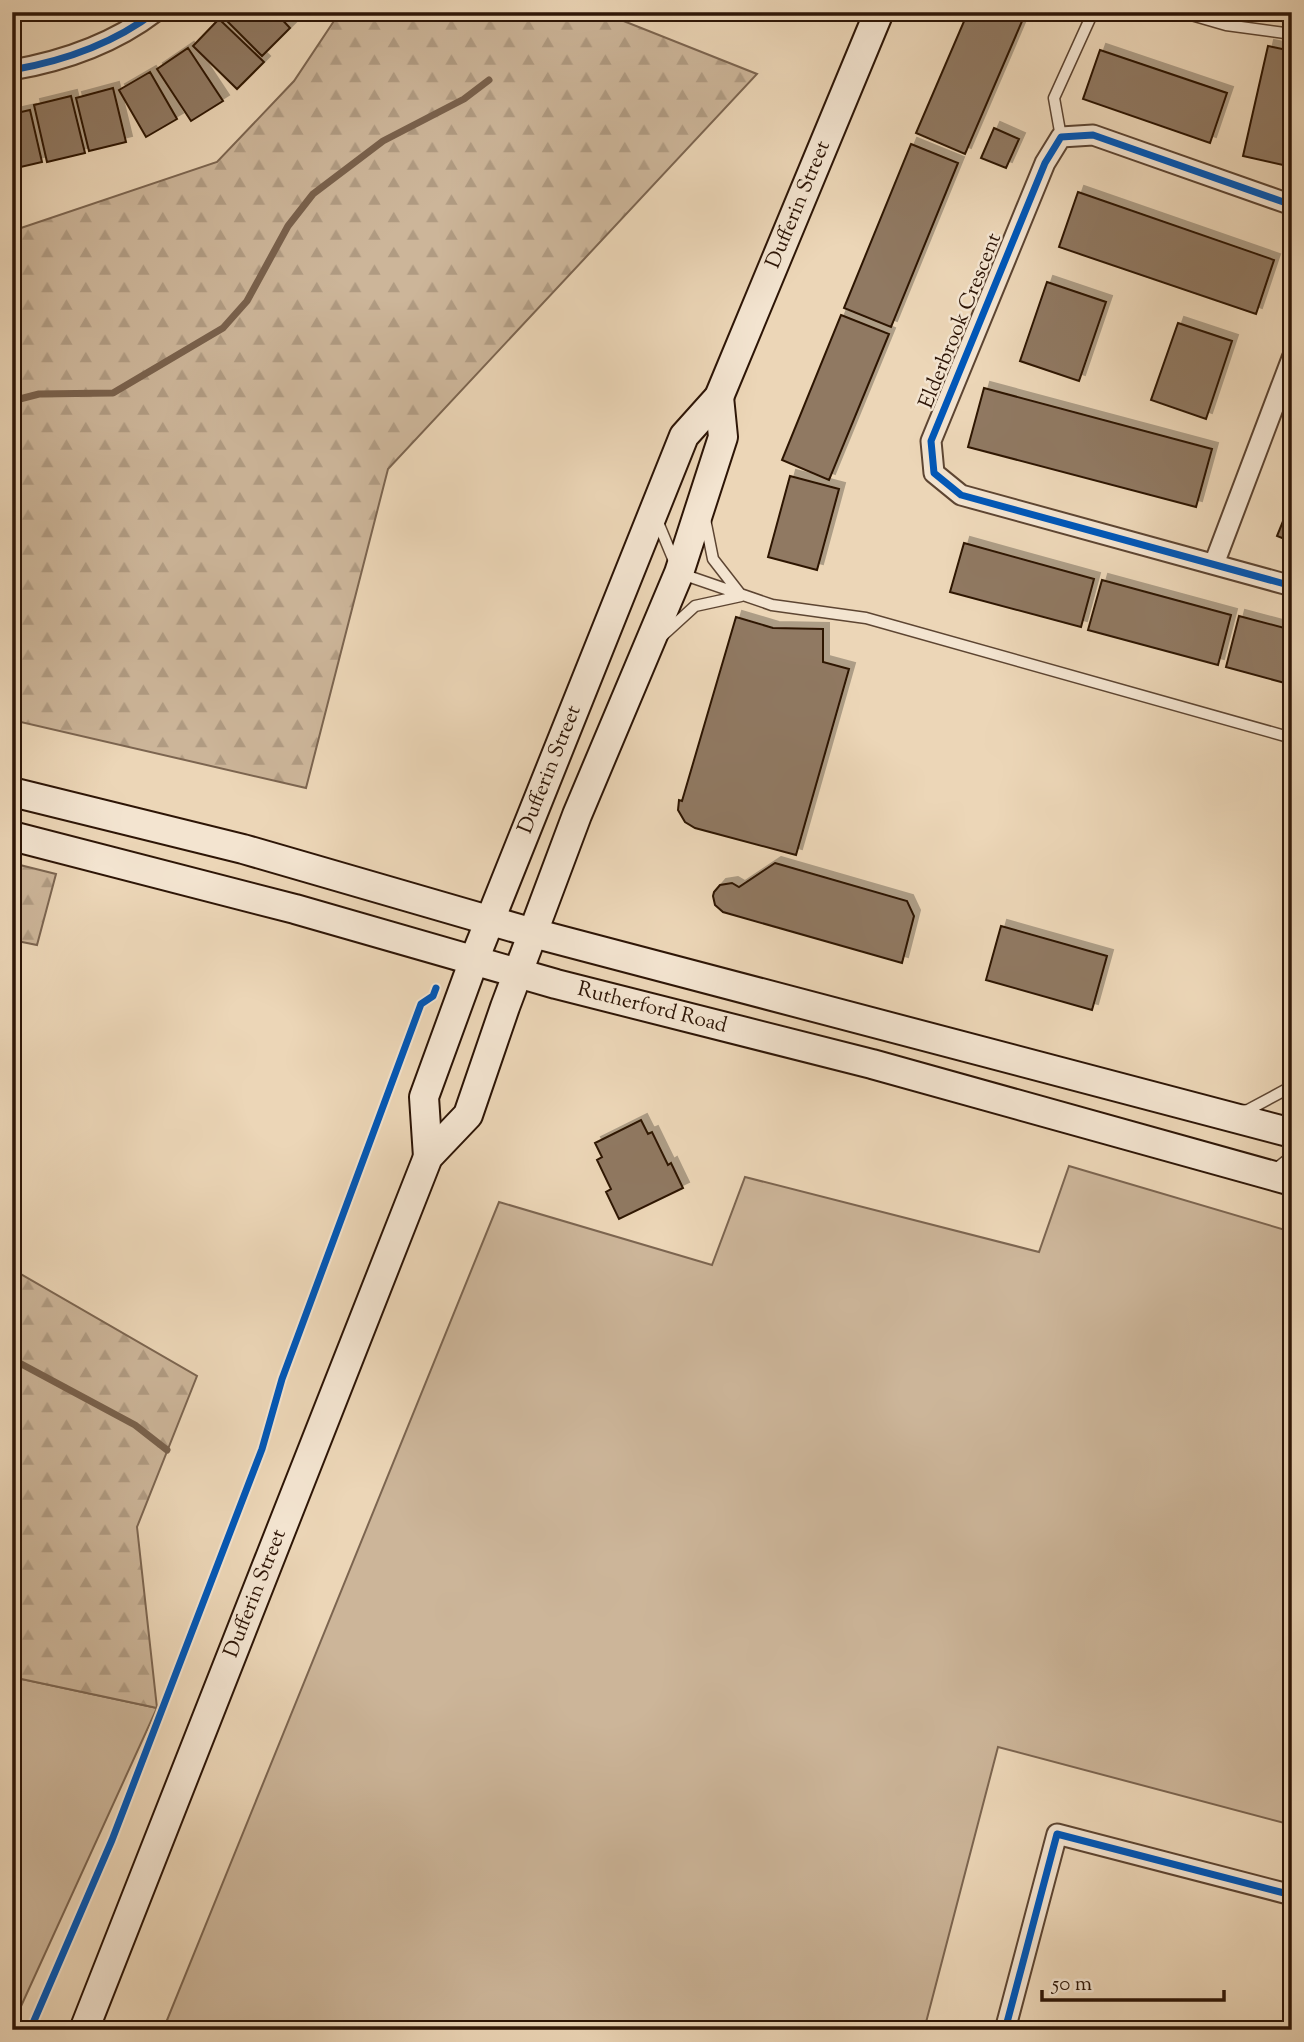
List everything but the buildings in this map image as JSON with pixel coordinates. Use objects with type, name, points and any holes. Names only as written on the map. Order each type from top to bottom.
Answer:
[{"type":"main road","name":"Dufferin Street","points":[[428,1157],[424,1097],[474,960],[684,436],[719,397],[880,12]]},
{"type":"main road","name":"Dufferin Street","points":[[84,2030],[428,1157],[468,1115],[505,1007],[577,816],[679,573],[723,438],[719,397]]},
{"type":"main road","name":"Rutherford Road","points":[[12,792],[243,849],[533,933],[1292,1133]]},
{"type":"main road","name":"Rutherford Road","points":[[12,836],[295,909],[518,974],[872,1064],[1280,1178]]},
{"type":"street","points":[[12,70],[49,63],[88,49],[118,35],[155,12]]},
{"type":"street","points":[[1061,137],[1094,135],[1292,205]]},
{"type":"street","name":"Elderbrook Crescent","points":[[1061,137],[1045,163],[931,441],[934,473],[961,495],[1292,586]]},
{"type":"street","points":[[1214,564],[1292,358]]},
{"type":"street","points":[[1005,2030],[1057,1835],[1292,1895]]},
{"type":"lane","points":[[1061,137],[1054,98],[1093,12]]},
{"type":"lane","points":[[1181,12],[1226,25],[1292,34]]},
{"type":"lane","points":[[702,503],[713,559],[742,596]]},
{"type":"lane","points":[[654,511],[679,573],[742,596],[772,605],[866,618],[1292,738]]},
{"type":"lane","points":[[646,651],[695,607],[742,596]]},
{"type":"lane","points":[[1221,1114],[1248,1110],[1292,1085]]},
{"type":"lane","points":[[1280,1178],[1292,1156]]},
{"type":"green space","points":[[340,12],[601,12],[757,74],[388,469],[306,788],[12,720],[12,231],[217,162],[294,81]]},
{"type":"green space","points":[[12,863],[56,874],[37,945],[12,940]]},
{"type":"green space","points":[[1069,1166],[1292,1232],[1292,1825],[998,1747],[924,2030],[163,2030],[499,1202],[712,1265],[745,1177],[1039,1252]]},
{"type":"green space","points":[[12,1269],[197,1376],[137,1527],[157,1708],[12,1677]]},
{"type":"green space","points":[[12,1677],[157,1708],[12,2026]]},
{"type":"waterway","points":[[12,401],[39,394],[113,393],[223,328],[247,301],[288,226],[313,194],[383,141],[464,99],[489,80]]},
{"type":"waterway","points":[[12,1359],[135,1425],[167,1450]]},
{"type":"cycle path","points":[[12,70],[87,50],[122,33],[155,12]]},
{"type":"cycle path","points":[[1292,205],[1093,135],[1061,137],[1045,163],[931,441],[934,473],[961,495],[1292,586]]},
{"type":"cycle path","points":[[30,2030],[112,1840],[262,1449],[282,1379],[421,1004],[433,996],[436,988]]},
{"type":"cycle path","points":[[1005,2030],[1057,1834],[1292,1895]]}]
